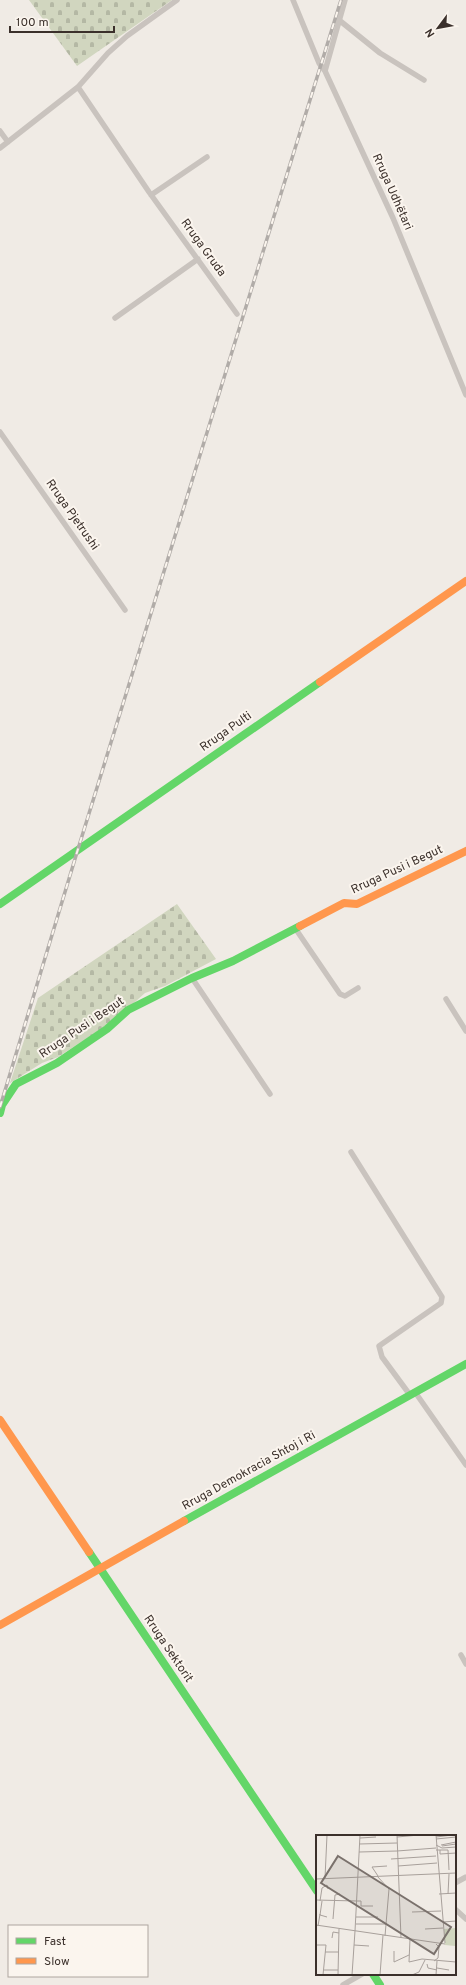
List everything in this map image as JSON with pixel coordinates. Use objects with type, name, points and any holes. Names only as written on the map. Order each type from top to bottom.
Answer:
[{"type":"street","points":[[0,148],[78,87],[108,53],[127,36],[177,0]]},
{"type":"street","name":"Rruga Udhëtari","points":[[293,0],[319,63],[325,71],[392,218],[466,395]]},
{"type":"street","points":[[325,71],[345,0]]},
{"type":"street","points":[[339,20],[380,53],[424,80]]},
{"type":"street","name":"Rruga Gruda","points":[[78,87],[151,195],[237,314]]},
{"type":"street","points":[[0,131],[8,142]]},
{"type":"street","points":[[151,195],[207,157]]},
{"type":"street","points":[[115,318],[198,259]]},
{"type":"street","name":"Rruga Pjetrushi","points":[[0,432],[125,610]]},
{"type":"street","name":"Rruga Pulti","points":[[0,904],[466,581]]},
{"type":"street","name":"Rruga Pusi i Begut","points":[[0,1113],[2,1106],[16,1084],[57,1063],[92,1037],[107,1029],[128,1010],[192,978],[233,961],[344,903],[357,904],[466,851]]},
{"type":"street","points":[[295,928],[340,994],[346,996],[358,988]]},
{"type":"street","points":[[192,978],[270,1094]]},
{"type":"street","points":[[446,999],[466,1031]]},
{"type":"street","points":[[351,1152],[442,1297],[441,1303],[379,1346],[382,1357],[412,1393],[466,1465]]},
{"type":"street","name":"Rruga Demokracia Shtoj i Ri","points":[[0,1625],[466,1364]]},
{"type":"street","name":"Rruga Sektorit","points":[[0,1420],[316,1890]]},
{"type":"street","points":[[461,1655],[466,1664]]},
{"type":"street","points":[[456,1882],[466,1877]]},
{"type":"street","points":[[456,1910],[466,1919]]},
{"type":"street","points":[[343,1985],[360,1975]]},
{"type":"street","points":[[374,1975],[380,1985]]},
{"type":"green space","points":[[29,0],[172,0],[77,66]]},
{"type":"green space","points":[[177,904],[216,959],[165,986],[145,993],[115,1020],[58,1057],[42,1063],[10,1083],[38,998]]},
{"type":"railway","points":[[0,1107],[78,849],[341,0]]},
{"type":"traffic: fast","points":[[0,904],[320,682]]},
{"type":"traffic: fast","points":[[0,1113],[2,1105],[16,1084],[57,1063],[107,1029],[128,1010],[192,978],[233,961],[300,926]]},
{"type":"traffic: fast","points":[[184,1521],[466,1364]]},
{"type":"traffic: fast","points":[[89,1552],[316,1890]]},
{"type":"traffic: fast","points":[[374,1975],[380,1985]]},
{"type":"traffic: slow","points":[[320,682],[466,581]]},
{"type":"traffic: slow","points":[[300,926],[344,903],[357,904],[466,851]]},
{"type":"traffic: slow","points":[[0,1420],[89,1552]]},
{"type":"traffic: slow","points":[[0,1625],[184,1521]]}]
